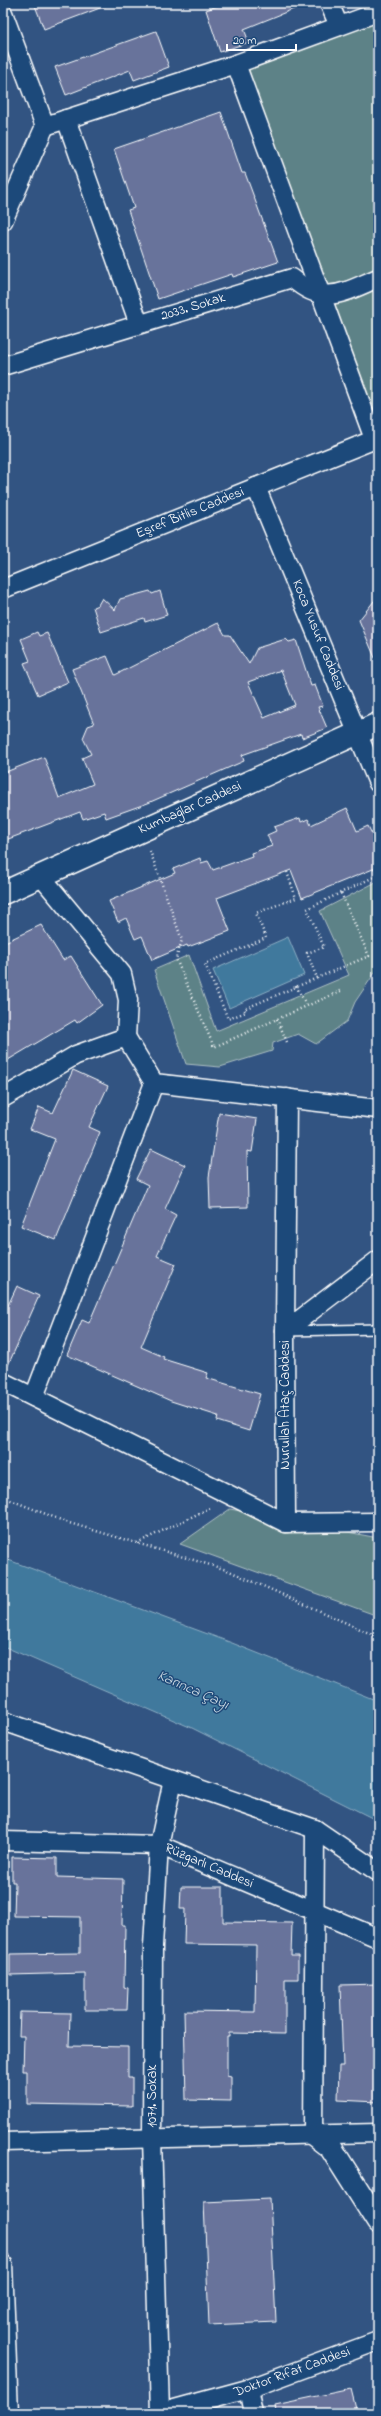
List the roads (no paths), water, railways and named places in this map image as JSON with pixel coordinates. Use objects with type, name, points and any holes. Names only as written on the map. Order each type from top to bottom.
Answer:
[{"type":"main road","name":"Kumbağlar Caddesi","points":[[3,893],[378,724]]},
{"type":"main road","points":[[313,2134],[331,2148],[378,2222]]},
{"type":"street","points":[[329,3],[338,26]]},
{"type":"street","points":[[45,126],[236,64],[378,12]]},
{"type":"street","points":[[3,13],[45,126],[3,221]]},
{"type":"street","points":[[236,64],[376,439]]},
{"type":"street","points":[[66,119],[139,324]]},
{"type":"street","name":"2033. Sokak","points":[[3,366],[292,278],[301,285],[323,295]]},
{"type":"street","points":[[323,295],[334,295],[378,278]]},
{"type":"street","name":"Eşref Bitlis Caddesi","points":[[3,589],[376,439]]},
{"type":"street","name":"Koca Yusuf Caddesi","points":[[256,486],[378,784]]},
{"type":"street","points":[[40,876],[122,974],[128,1000],[126,1037],[154,1084]]},
{"type":"street","points":[[3,1098],[76,1055],[126,1037]]},
{"type":"street","points":[[154,1084],[378,1109]]},
{"type":"street","points":[[34,1397],[154,1084]]},
{"type":"street","points":[[285,1332],[287,1098]]},
{"type":"street","name":"Nurullah Ataç Caddesi","points":[[286,1523],[285,1332],[378,1260]]},
{"type":"street","points":[[3,1382],[286,1523],[378,1522]]},
{"type":"street","points":[[3,1721],[315,1829],[378,1872]]},
{"type":"street","name":"1071. Sokak","points":[[160,2413],[152,2138],[153,1946],[159,1845],[173,1780]]},
{"type":"street","points":[[313,2134],[315,1829]]},
{"type":"street","name":"Rüzgarlı Caddesi","points":[[3,1841],[159,1845],[378,1938]]},
{"type":"street","points":[[3,2142],[378,2133]]},
{"type":"street","points":[[3,2264],[9,2413]]},
{"type":"street","name":"Doktor Rıfat Caddesi","points":[[160,2413],[248,2389],[378,2341]]},
{"type":"street","points":[[248,2389],[253,2413]]},
{"type":"lane","points":[[285,1332],[378,1329]]},
{"type":"water","points":[[288,937],[304,975],[229,1008],[213,970]]},
{"type":"water","name":"Karınca Çayı","points":[[3,1558],[232,1643],[378,1701],[378,1821],[192,1728],[3,1646]]}]
